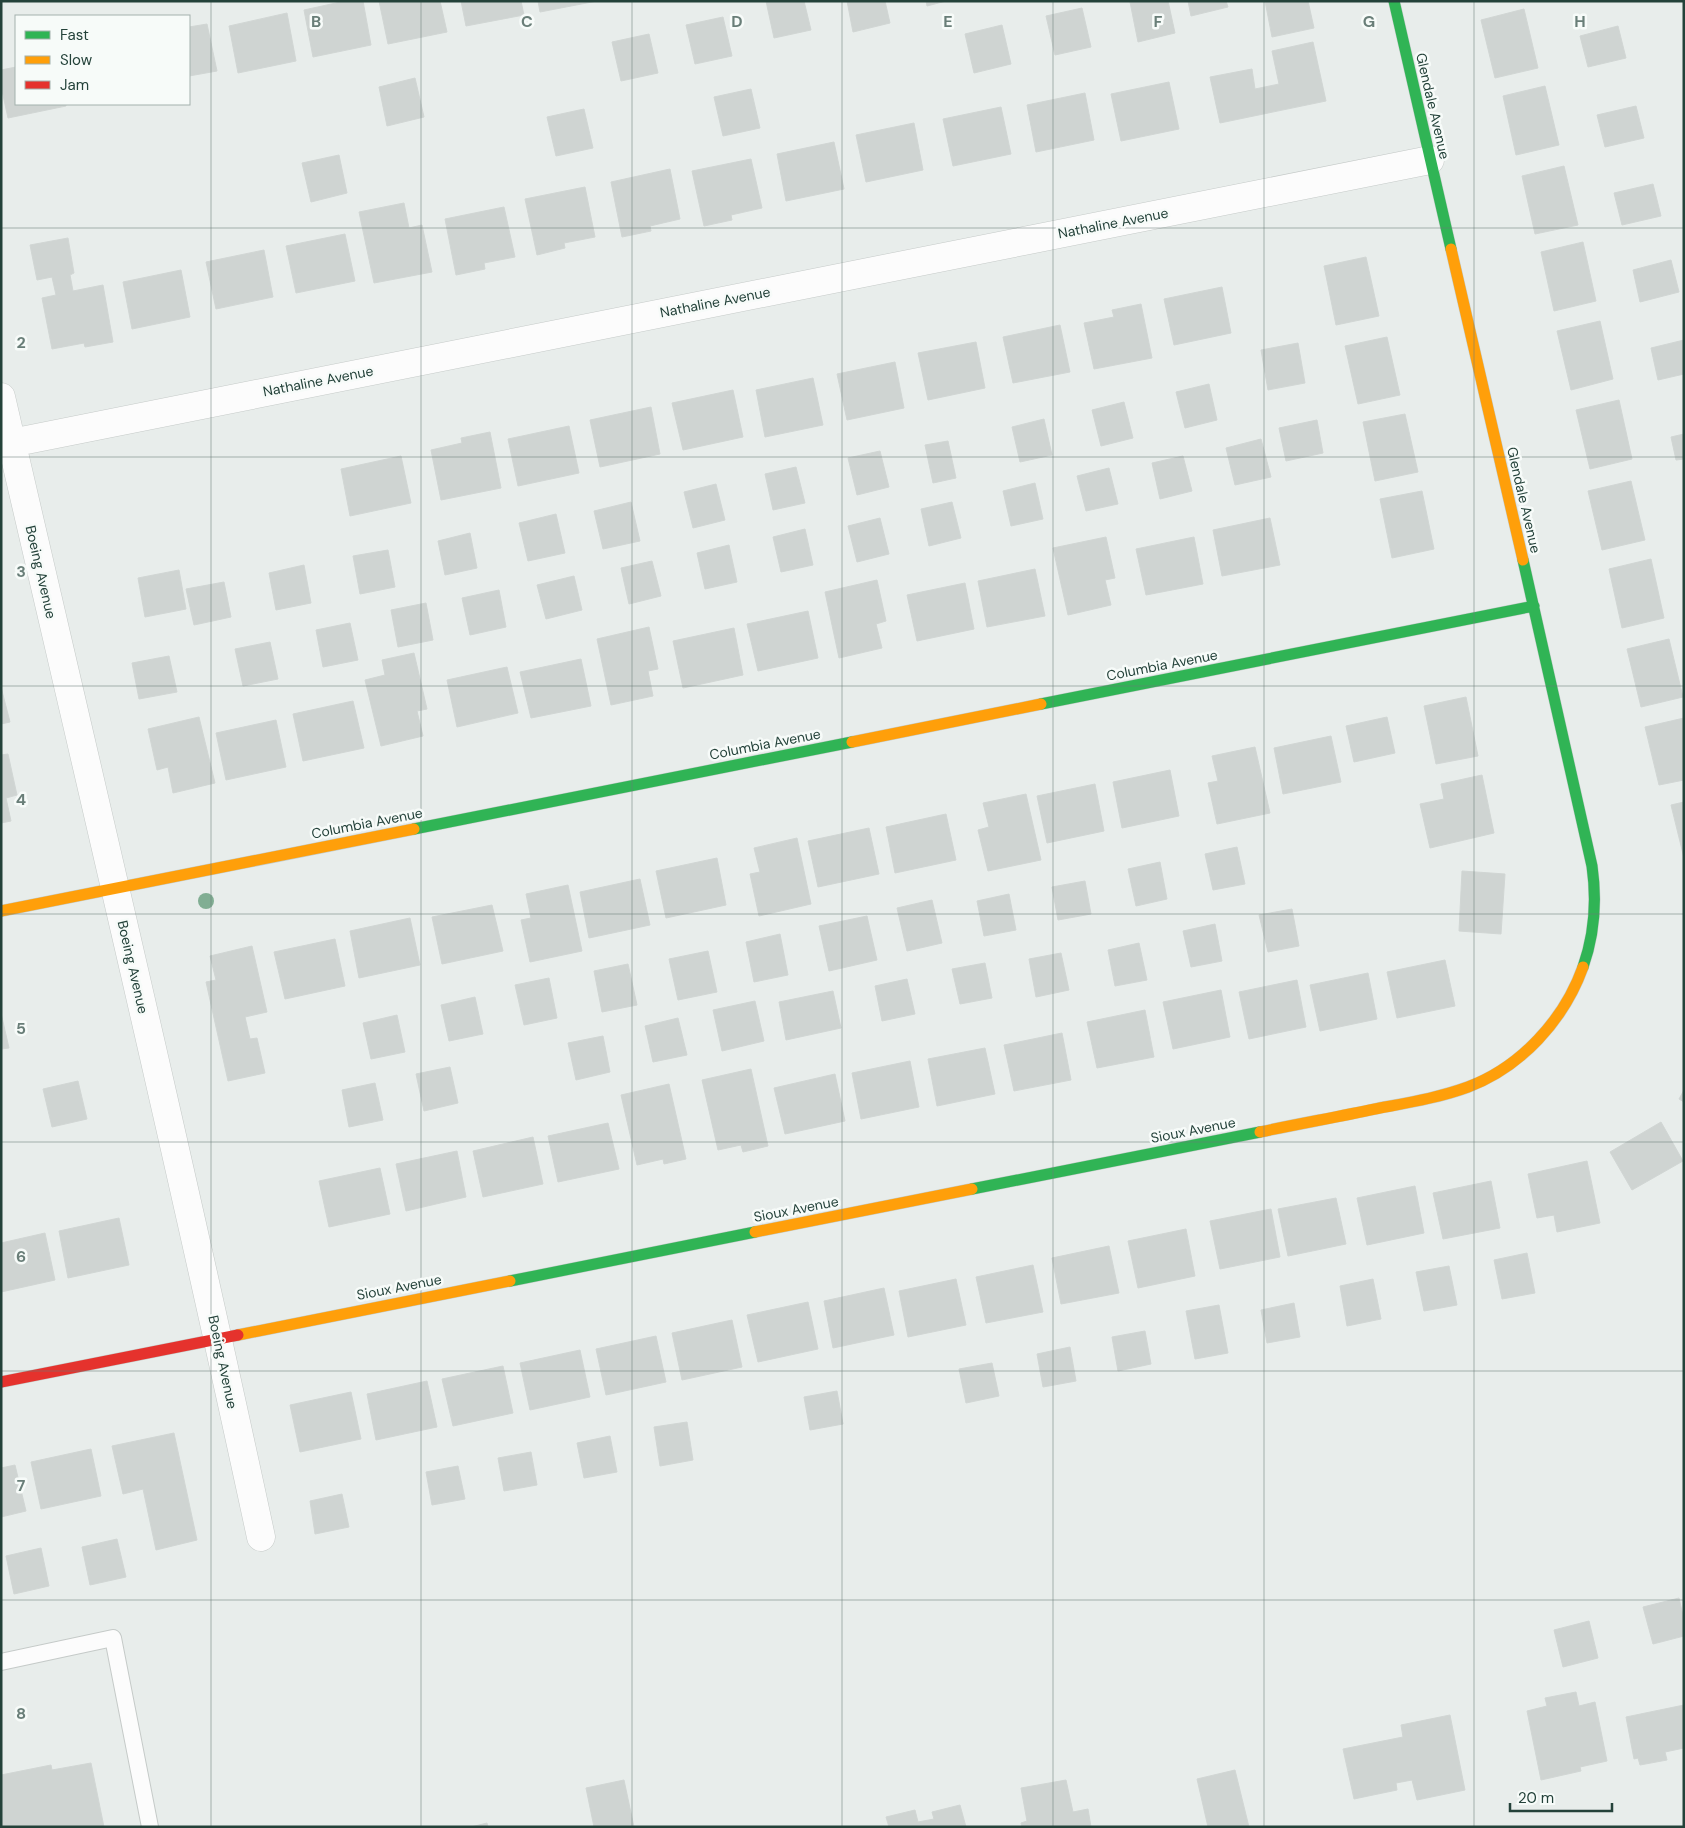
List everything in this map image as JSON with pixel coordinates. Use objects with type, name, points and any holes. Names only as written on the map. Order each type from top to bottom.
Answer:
[{"type":"street","name":"Glendale Avenue","points":[[1394,1],[1588,846],[1595,891],[1594,926],[1584,970],[1567,1005]]},
{"type":"street","name":"Nathaline Avenue","points":[[6,444],[1430,160]]},
{"type":"street","name":"Boeing Avenue","points":[[1,397],[6,444],[116,888],[261,1537]]},
{"type":"street","name":"Columbia Avenue","points":[[1,911],[1534,606]]},
{"type":"street","name":"Sioux Avenue","points":[[1,1382],[1436,1097],[1475,1085],[1514,1063],[1547,1032],[1567,1005]]},
{"type":"lane","points":[[1,1662],[113,1638],[150,1827]]},
{"type":"building","points":[[345,1],[363,1],[371,45],[313,57],[304,10]]},
{"type":"building","points":[[379,1],[440,1],[447,32],[388,44]]},
{"type":"building","points":[[461,1],[521,1],[524,15],[466,26]]},
{"type":"building","points":[[538,1],[597,1],[540,12]]},
{"type":"building","points":[[766,1],[804,1],[811,30],[774,38]]},
{"type":"building","points":[[847,1],[885,1],[890,23],[853,32]]},
{"type":"building","points":[[926,1],[946,1],[927,6]]},
{"type":"building","points":[[1168,1],[1175,33],[1138,42],[1130,2]]},
{"type":"building","points":[[1188,1],[1226,1],[1228,7],[1191,16]]},
{"type":"building","points":[[1265,1],[1308,1],[1314,28],[1272,37]]},
{"type":"building","points":[[1082,8],[1091,47],[1055,55],[1046,16]]},
{"type":"building","points":[[1524,9],[1538,68],[1495,78],[1481,20]]},
{"type":"building","points":[[287,13],[296,61],[238,73],[229,26]]},
{"type":"building","points":[[723,17],[732,56],[695,64],[686,25]]},
{"type":"building","points":[[207,24],[217,71],[190,76],[190,27]]},
{"type":"building","points":[[1002,25],[1011,64],[974,73],[965,34]]},
{"type":"building","points":[[1618,26],[1626,58],[1588,67],[1580,36]]},
{"type":"building","points":[[649,34],[658,73],[621,81],[612,42]]},
{"type":"building","points":[[1313,42],[1326,101],[1220,123],[1210,77],[1252,69],[1255,89],[1279,84],[1272,51]]},
{"type":"building","points":[[15,67],[15,105],[66,106],[8,118],[1,86],[1,70]]},
{"type":"building","points":[[415,78],[424,117],[387,126],[379,87]]},
{"type":"building","points":[[1169,82],[1179,129],[1121,141],[1111,94]]},
{"type":"building","points":[[1545,86],[1559,145],[1516,155],[1503,96]]},
{"type":"building","points":[[751,89],[760,128],[723,136],[714,97]]},
{"type":"building","points":[[1085,93],[1094,140],[1036,152],[1027,105]]},
{"type":"building","points":[[1636,106],[1644,138],[1605,147],[1597,115]]},
{"type":"building","points":[[1001,107],[1011,154],[953,166],[943,119]]},
{"type":"building","points":[[584,109],[593,148],[556,156],[547,117]]},
{"type":"building","points":[[914,123],[923,170],[866,182],[856,135]]},
{"type":"building","points":[[834,142],[844,189],[786,201],[777,154]]},
{"type":"building","points":[[339,155],[347,193],[311,202],[302,163]]},
{"type":"building","points":[[751,159],[762,208],[731,215],[732,220],[704,226],[692,171]]},
{"type":"building","points":[[1564,166],[1578,225],[1535,234],[1522,176]]},
{"type":"building","points":[[670,169],[680,219],[650,226],[651,231],[622,237],[611,182]]},
{"type":"building","points":[[1653,184],[1661,216],[1622,225],[1614,193]]},
{"type":"building","points":[[585,187],[595,237],[564,243],[565,248],[537,255],[525,199]]},
{"type":"building","points":[[404,203],[409,228],[422,225],[432,272],[374,283],[359,212]]},
{"type":"building","points":[[504,207],[515,257],[484,263],[485,269],[456,275],[445,219]]},
{"type":"building","points":[[345,234],[355,281],[296,293],[286,246]]},
{"type":"building","points":[[68,238],[74,273],[70,275],[73,291],[103,285],[113,342],[85,347],[84,343],[52,349],[42,298],[56,295],[52,277],[37,280],[30,245]]},
{"type":"building","points":[[1583,242],[1596,301],[1554,311],[1541,252]]},
{"type":"building","points":[[264,250],[273,297],[216,309],[206,262]]},
{"type":"building","points":[[1366,257],[1379,316],[1336,325],[1324,266]]},
{"type":"building","points":[[1671,260],[1679,292],[1640,302],[1633,270]]},
{"type":"building","points":[[181,270],[190,317],[132,329],[123,282]]},
{"type":"building","points":[[1222,287],[1231,333],[1174,345],[1164,299]]},
{"type":"building","points":[[1141,304],[1152,358],[1094,369],[1084,323],[1114,317],[1112,310]]},
{"type":"building","points":[[1600,321],[1613,379],[1571,390],[1557,331]]},
{"type":"building","points":[[1060,325],[1070,372],[1013,383],[1003,337]]},
{"type":"building","points":[[1387,337],[1400,395],[1358,404],[1345,346]]},
{"type":"building","points":[[1684,340],[1684,374],[1658,380],[1651,348]]},
{"type":"building","points":[[976,342],[985,388],[928,400],[918,353]]},
{"type":"building","points":[[1298,343],[1305,383],[1268,390],[1261,350]]},
{"type":"building","points":[[895,362],[904,408],[847,420],[837,374]]},
{"type":"building","points":[[813,378],[823,425],[765,437],[756,390]]},
{"type":"building","points":[[1209,384],[1217,420],[1185,428],[1176,392]]},
{"type":"building","points":[[733,390],[743,437],[683,450],[672,403]]},
{"type":"building","points":[[1619,400],[1632,459],[1590,469],[1576,410]]},
{"type":"building","points":[[1124,402],[1133,438],[1101,446],[1092,410]]},
{"type":"building","points":[[651,407],[660,454],[600,467],[590,420]]},
{"type":"building","points":[[1405,414],[1418,472],[1375,481],[1363,422]]},
{"type":"building","points":[[1044,419],[1052,455],[1020,462],[1012,427]]},
{"type":"building","points":[[1317,420],[1323,453],[1286,461],[1279,428]]},
{"type":"building","points":[[569,426],[579,473],[518,486],[508,439]]},
{"type":"building","points":[[490,432],[501,488],[441,500],[431,450],[462,443],[461,438]]},
{"type":"building","points":[[1684,434],[1684,459],[1676,460],[1671,437]]},
{"type":"building","points":[[1261,439],[1271,477],[1235,485],[1226,448]]},
{"type":"building","points":[[948,441],[956,478],[933,483],[925,445]]},
{"type":"building","points":[[880,451],[889,487],[857,495],[848,458]]},
{"type":"building","points":[[401,456],[411,503],[350,516],[341,469]]},
{"type":"building","points":[[1183,456],[1192,491],[1160,499],[1152,463]]},
{"type":"building","points":[[796,467],[805,503],[773,510],[765,474]]},
{"type":"building","points":[[1109,468],[1118,504],[1086,511],[1077,476]]},
{"type":"building","points":[[1631,481],[1645,540],[1602,550],[1588,491]]},
{"type":"building","points":[[1035,483],[1043,519],[1011,526],[1003,491]]},
{"type":"building","points":[[716,484],[725,520],[693,528],[684,492]]},
{"type":"building","points":[[1422,491],[1434,549],[1392,558],[1380,499]]},
{"type":"building","points":[[631,502],[640,541],[603,549],[594,511]]},
{"type":"building","points":[[952,502],[961,538],[929,546],[921,509]]},
{"type":"building","points":[[556,514],[565,553],[528,561],[519,523]]},
{"type":"building","points":[[880,518],[889,554],[857,562],[848,526]]},
{"type":"building","points":[[1270,518],[1280,565],[1222,576],[1213,530]]},
{"type":"building","points":[[805,529],[813,565],[781,572],[773,537]]},
{"type":"building","points":[[470,533],[477,568],[445,575],[438,541]]},
{"type":"building","points":[[1106,537],[1115,578],[1105,580],[1111,605],[1068,615],[1053,548]]},
{"type":"building","points":[[1194,537],[1203,584],[1146,595],[1136,549]]},
{"type":"building","points":[[729,545],[737,582],[705,589],[697,553]]},
{"type":"building","points":[[388,550],[395,587],[360,594],[353,556]]},
{"type":"building","points":[[1651,559],[1664,618],[1622,628],[1609,569]]},
{"type":"building","points":[[652,561],[661,596],[629,604],[621,568]]},
{"type":"building","points":[[304,565],[311,603],[276,610],[269,573]]},
{"type":"building","points":[[1035,569],[1045,616],[987,627],[978,581]]},
{"type":"building","points":[[179,570],[186,609],[145,617],[138,578]]},
{"type":"building","points":[[574,576],[582,610],[546,619],[537,585]]},
{"type":"building","points":[[877,580],[886,621],[876,624],[882,648],[839,658],[825,592]]},
{"type":"building","points":[[224,582],[231,617],[194,625],[186,589]]},
{"type":"building","points":[[965,583],[974,629],[917,641],[907,595]]},
{"type":"building","points":[[499,590],[506,627],[470,635],[462,598]]},
{"type":"building","points":[[426,603],[433,640],[398,647],[391,610]]},
{"type":"building","points":[[808,611],[818,658],[758,671],[747,624]]},
{"type":"building","points":[[350,623],[358,660],[323,667],[316,630]]},
{"type":"building","points":[[649,627],[658,669],[648,671],[653,696],[611,705],[597,639]]},
{"type":"building","points":[[734,628],[743,675],[683,688],[673,641]]},
{"type":"building","points":[[1669,639],[1683,697],[1641,707],[1627,649]]},
{"type":"building","points":[[270,642],[278,679],[243,686],[235,649]]},
{"type":"building","points":[[414,653],[427,709],[417,711],[423,736],[381,746],[365,680],[385,675],[382,660]]},
{"type":"building","points":[[169,656],[177,692],[139,699],[132,663]]},
{"type":"building","points":[[581,659],[591,706],[531,718],[520,672]]},
{"type":"building","points":[[507,667],[518,713],[457,727],[447,680]]},
{"type":"building","points":[[1,687],[10,722],[1,724]]},
{"type":"building","points":[[1466,697],[1478,756],[1436,764],[1424,706]]},
{"type":"building","points":[[353,701],[364,748],[303,761],[293,714]]},
{"type":"building","points":[[199,717],[215,783],[173,793],[168,767],[157,770],[148,729]]},
{"type":"building","points":[[1387,717],[1395,753],[1354,762],[1346,726]]},
{"type":"building","points":[[1684,718],[1684,780],[1659,785],[1645,727]]},
{"type":"building","points":[[276,720],[286,767],[226,780],[216,733]]},
{"type":"building","points":[[1331,736],[1341,782],[1283,794],[1274,748]]},
{"type":"building","points":[[1255,747],[1270,813],[1217,824],[1208,783],[1218,781],[1212,756]]},
{"type":"building","points":[[8,754],[17,795],[6,798],[11,821],[1,823],[1,755]]},
{"type":"building","points":[[1170,770],[1179,816],[1122,828],[1113,782]]},
{"type":"building","points":[[1482,775],[1494,833],[1430,848],[1420,804],[1444,799],[1441,784]]},
{"type":"building","points":[[1095,784],[1104,831],[1047,843],[1037,796]]},
{"type":"building","points":[[1026,794],[1041,860],[988,871],[978,830],[989,827],[983,803]]},
{"type":"building","points":[[1684,802],[1684,858],[1671,805]]},
{"type":"building","points":[[946,814],[956,860],[895,873],[886,827]]},
{"type":"building","points":[[869,828],[879,874],[818,887],[808,841]]},
{"type":"building","points":[[797,838],[811,904],[759,916],[750,874],[760,872],[754,848]]},
{"type":"building","points":[[1237,847],[1245,884],[1213,890],[1205,854]]},
{"type":"building","points":[[717,858],[726,905],[666,918],[656,871]]},
{"type":"building","points":[[1160,862],[1167,899],[1136,906],[1128,869]]},
{"type":"building","points":[[1462,871],[1505,874],[1501,934],[1459,931]]},
{"type":"building","points":[[640,879],[650,925],[589,938],[580,892]]},
{"type":"building","points":[[1085,881],[1091,914],[1058,920],[1052,887]]},
{"type":"building","points":[[568,885],[582,951],[530,962],[521,920],[531,918],[526,894]]},
{"type":"building","points":[[1009,894],[1016,930],[984,936],[977,901]]},
{"type":"building","points":[[932,900],[942,943],[907,951],[897,908]]},
{"type":"building","points":[[492,905],[503,951],[442,964],[432,917]]},
{"type":"building","points":[[1292,909],[1299,946],[1268,952],[1259,915]]},
{"type":"building","points":[[867,916],[877,960],[829,971],[819,926]]},
{"type":"building","points":[[410,918],[420,965],[359,978],[350,931]]},
{"type":"building","points":[[1215,924],[1222,961],[1191,967],[1183,931]]},
{"type":"building","points":[[780,934],[788,975],[754,982],[746,942]]},
{"type":"building","points":[[335,939],[345,986],[285,999],[274,952]]},
{"type":"building","points":[[1139,943],[1147,980],[1115,986],[1108,950]]},
{"type":"building","points":[[252,946],[267,1012],[245,1017],[250,1039],[257,1038],[265,1073],[228,1081],[206,982],[216,980],[210,956]]},
{"type":"building","points":[[708,951],[717,992],[678,1000],[669,959]]},
{"type":"building","points":[[1061,953],[1069,990],[1036,997],[1029,959]]},
{"type":"building","points":[[1445,960],[1455,1006],[1397,1018],[1387,972]]},
{"type":"building","points":[[985,963],[992,998],[960,1004],[952,969]]},
{"type":"building","points":[[628,964],[637,1005],[602,1012],[594,971]]},
{"type":"building","points":[[1368,973],[1377,1019],[1320,1031],[1310,985]]},
{"type":"building","points":[[549,978],[557,1018],[524,1025],[515,985]]},
{"type":"building","points":[[907,979],[915,1014],[882,1021],[875,986]]},
{"type":"building","points":[[1297,980],[1306,1027],[1249,1039],[1239,992]]},
{"type":"building","points":[[1221,990],[1230,1037],[1173,1049],[1163,1002]]},
{"type":"building","points":[[833,991],[841,1028],[786,1040],[779,1002]]},
{"type":"building","points":[[475,997],[483,1034],[449,1041],[441,1005]]},
{"type":"building","points":[[755,1001],[764,1041],[722,1051],[713,1010]]},
{"type":"building","points":[[1145,1010],[1154,1057],[1097,1068],[1087,1022]]},
{"type":"building","points":[[1,1013],[9,1048],[1,1049]]},
{"type":"building","points":[[397,1015],[405,1052],[371,1059],[363,1023]]},
{"type":"building","points":[[678,1018],[687,1055],[653,1062],[645,1026]]},
{"type":"building","points":[[1062,1033],[1071,1080],[1014,1091],[1004,1045]]},
{"type":"building","points":[[603,1036],[610,1072],[576,1080],[568,1043]]},
{"type":"building","points":[[985,1048],[995,1094],[937,1106],[928,1059]]},
{"type":"building","points":[[910,1061],[919,1107],[861,1119],[852,1073]]},
{"type":"building","points":[[450,1067],[458,1103],[424,1111],[416,1074]]},
{"type":"building","points":[[751,1069],[768,1146],[743,1152],[741,1145],[718,1150],[702,1080]]},
{"type":"building","points":[[835,1074],[845,1121],[785,1134],[774,1088]]},
{"type":"building","points":[[78,1081],[87,1119],[52,1127],[43,1089]]},
{"type":"building","points":[[375,1083],[383,1120],[349,1127],[342,1090]]},
{"type":"building","points":[[669,1084],[686,1159],[664,1164],[663,1159],[637,1165],[621,1095]]},
{"type":"building","points":[[1684,1090],[1684,1102],[1679,1099]]},
{"type":"building","points":[[1661,1122],[1683,1161],[1632,1190],[1610,1152]]},
{"type":"building","points":[[608,1123],[619,1169],[558,1182],[548,1136]]},
{"type":"building","points":[[533,1137],[543,1184],[483,1197],[473,1151]]},
{"type":"building","points":[[457,1151],[466,1197],[406,1211],[396,1164]]},
{"type":"building","points":[[1587,1161],[1600,1223],[1557,1232],[1554,1215],[1537,1218],[1528,1174]]},
{"type":"building","points":[[380,1168],[390,1214],[329,1227],[319,1181]]},
{"type":"building","points":[[1491,1181],[1500,1228],[1443,1239],[1433,1193]]},
{"type":"building","points":[[1415,1186],[1424,1233],[1367,1245],[1357,1198]]},
{"type":"building","points":[[1336,1198],[1346,1244],[1288,1256],[1278,1209]]},
{"type":"building","points":[[1271,1209],[1280,1257],[1220,1269],[1210,1221]]},
{"type":"building","points":[[119,1218],[129,1265],[68,1278],[59,1231]]},
{"type":"building","points":[[1186,1229],[1195,1276],[1138,1288],[1128,1241]]},
{"type":"building","points":[[45,1233],[55,1280],[1,1292],[1,1243]]},
{"type":"building","points":[[1109,1246],[1119,1293],[1061,1304],[1052,1258]]},
{"type":"building","points":[[1527,1253],[1535,1293],[1502,1299],[1494,1260]]},
{"type":"building","points":[[1033,1265],[1043,1312],[986,1323],[976,1277]]},
{"type":"building","points":[[1449,1266],[1457,1305],[1424,1311],[1416,1272]]},
{"type":"building","points":[[956,1279],[966,1325],[908,1337],[899,1291]]},
{"type":"building","points":[[1373,1279],[1381,1319],[1347,1326],[1340,1286]]},
{"type":"building","points":[[884,1288],[894,1335],[833,1348],[824,1301]]},
{"type":"building","points":[[808,1302],[818,1349],[758,1362],[747,1315]]},
{"type":"building","points":[[1294,1303],[1300,1337],[1267,1343],[1261,1310]]},
{"type":"building","points":[[1219,1305],[1228,1353],[1195,1359],[1186,1311]]},
{"type":"building","points":[[732,1320],[742,1367],[682,1380],[672,1333]]},
{"type":"building","points":[[1145,1331],[1151,1364],[1118,1371],[1112,1337]]},
{"type":"building","points":[[656,1336],[666,1382],[606,1395],[596,1349]]},
{"type":"building","points":[[1070,1347],[1076,1381],[1043,1387],[1037,1354]]},
{"type":"building","points":[[580,1350],[590,1397],[530,1410],[520,1363]]},
{"type":"building","points":[[992,1363],[999,1396],[966,1403],[959,1369]]},
{"type":"building","points":[[503,1366],[513,1413],[453,1426],[442,1379]]},
{"type":"building","points":[[427,1381],[437,1427],[376,1440],[367,1394]]},
{"type":"building","points":[[837,1391],[843,1424],[810,1430],[804,1397]]},
{"type":"building","points":[[351,1392],[361,1439],[300,1452],[290,1405]]},
{"type":"building","points":[[687,1422],[693,1460],[660,1466],[654,1427]]},
{"type":"building","points":[[174,1433],[197,1540],[156,1550],[143,1489],[123,1494],[112,1446]]},
{"type":"building","points":[[610,1436],[617,1472],[584,1478],[577,1443]]},
{"type":"building","points":[[91,1449],[101,1496],[41,1509],[31,1462]]},
{"type":"building","points":[[531,1452],[537,1485],[504,1491],[498,1458]]},
{"type":"building","points":[[15,1465],[26,1511],[1,1517],[1,1468]]},
{"type":"building","points":[[458,1466],[465,1499],[432,1505],[426,1472]]},
{"type":"building","points":[[342,1494],[349,1527],[315,1534],[310,1501]]},
{"type":"building","points":[[117,1539],[126,1577],[90,1585],[82,1547]]},
{"type":"building","points":[[41,1548],[49,1586],[14,1594],[6,1556]]},
{"type":"building","points":[[1679,1598],[1684,1620],[1684,1636],[1653,1644],[1643,1607]]},
{"type":"building","points":[[1589,1621],[1598,1658],[1563,1667],[1554,1630]]},
{"type":"building","points":[[1576,1692],[1579,1706],[1595,1702],[1607,1761],[1580,1767],[1581,1771],[1541,1780],[1527,1711],[1547,1706],[1545,1698]]},
{"type":"building","points":[[1684,1705],[1684,1748],[1665,1752],[1667,1760],[1640,1765],[1638,1758],[1634,1759],[1626,1717]]},
{"type":"building","points":[[1450,1715],[1465,1790],[1417,1800],[1412,1780],[1396,1783],[1397,1790],[1354,1799],[1343,1749],[1403,1737],[1401,1725]]},
{"type":"building","points":[[91,1763],[104,1827],[1,1827],[1,1775],[51,1765],[52,1770]]},
{"type":"building","points":[[1235,1770],[1249,1827],[1208,1827],[1197,1779]]},
{"type":"building","points":[[624,1780],[634,1827],[594,1827],[586,1788]]},
{"type":"building","points":[[1066,1780],[1073,1812],[1088,1809],[1091,1827],[1022,1827],[1021,1823],[1027,1821],[1021,1788]]},
{"type":"building","points":[[960,1805],[966,1827],[889,1827],[886,1817],[915,1810],[918,1822],[934,1819],[932,1812]]},
{"type":"building","points":[[487,1823],[488,1827],[471,1827]]},
{"type":"traffic: fast","points":[[1394,1],[1451,249]]},
{"type":"traffic: fast","points":[[1523,560],[1592,866],[1595,904],[1594,917],[1583,967]]},
{"type":"traffic: fast","points":[[1041,704],[1534,606]]},
{"type":"traffic: fast","points":[[414,829],[852,742]]},
{"type":"traffic: fast","points":[[972,1189],[1260,1132]]},
{"type":"traffic: fast","points":[[510,1281],[755,1232]]},
{"type":"traffic: slow","points":[[1451,249],[1523,560]]},
{"type":"traffic: slow","points":[[852,742],[1041,704]]},
{"type":"traffic: slow","points":[[1,911],[414,829]]},
{"type":"traffic: slow","points":[[1260,1132],[1434,1097],[1457,1091],[1487,1078],[1523,1054],[1552,1023],[1575,987],[1583,967]]},
{"type":"traffic: slow","points":[[755,1232],[972,1189]]},
{"type":"traffic: slow","points":[[238,1335],[510,1281]]},
{"type":"traffic: jam","points":[[1,1382],[238,1335]]}]
